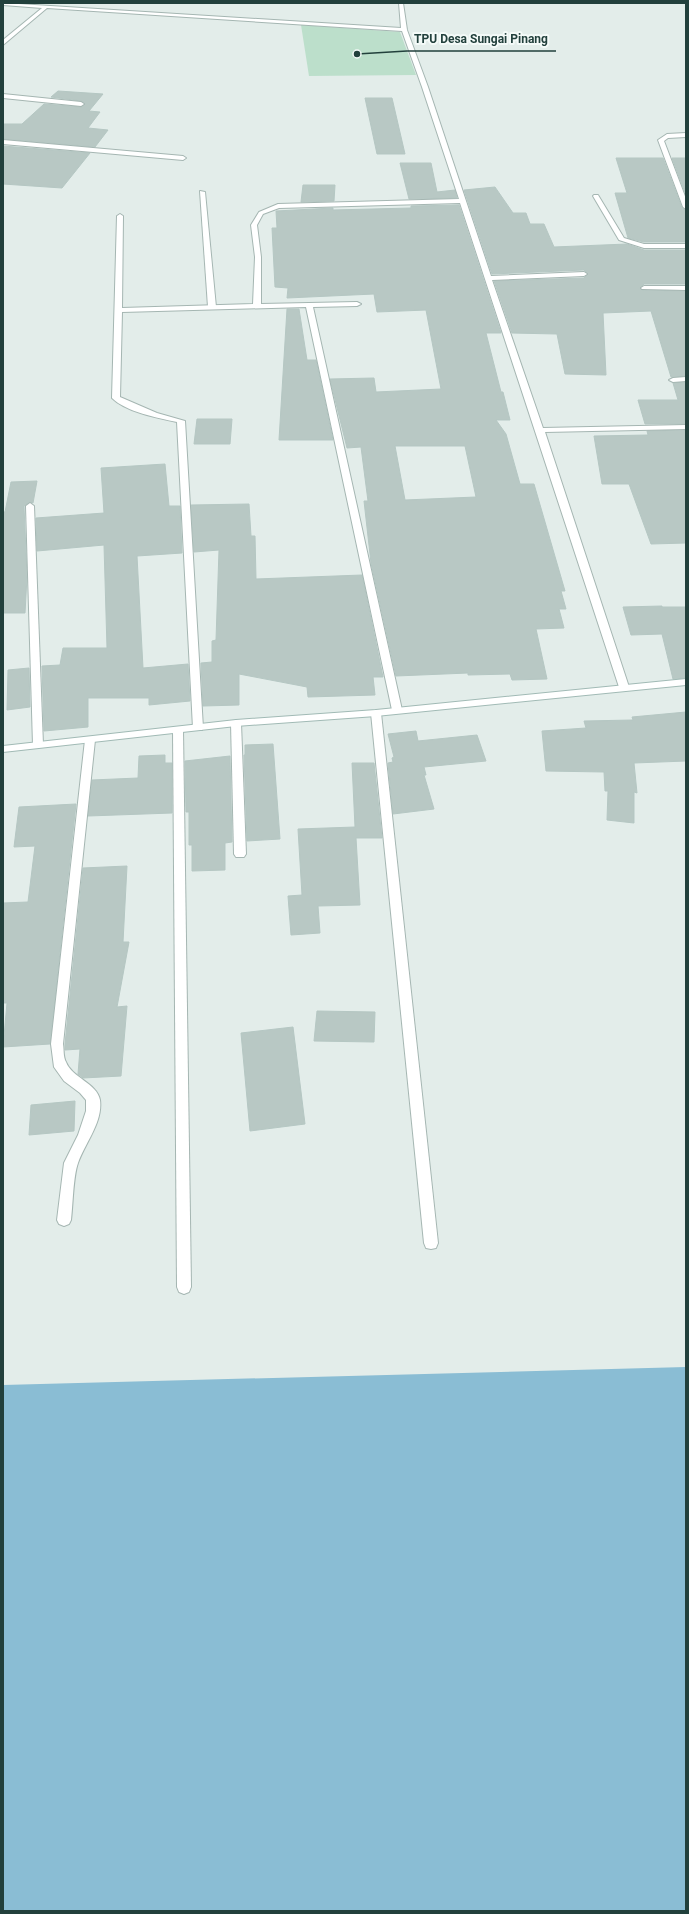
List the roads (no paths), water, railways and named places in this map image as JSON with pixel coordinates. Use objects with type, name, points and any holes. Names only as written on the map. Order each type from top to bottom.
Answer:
[{"type":"street","points":[[402,3],[404,30],[425,87],[487,278],[540,430],[624,687]]},
{"type":"street","points":[[3,4],[45,8],[404,30]]},
{"type":"street","points":[[3,43],[45,8]]},
{"type":"street","points":[[3,96],[82,104]]},
{"type":"street","points":[[686,135],[667,136],[661,140],[686,207]]},
{"type":"street","points":[[3,142],[183,158]]},
{"type":"street","points":[[202,192],[212,307]]},
{"type":"street","points":[[596,196],[621,239],[625,242],[641,246],[686,246]]},
{"type":"street","points":[[257,306],[258,257],[254,225],[261,213],[278,206],[462,201]]},
{"type":"street","points":[[120,216],[116,398],[129,405],[155,415],[181,421],[198,728]]},
{"type":"street","points":[[487,278],[584,274]]},
{"type":"street","points":[[644,288],[686,288]]},
{"type":"street","points":[[118,310],[309,304],[357,304]]},
{"type":"street","points":[[309,304],[397,710]]},
{"type":"street","points":[[673,380],[686,380]]},
{"type":"street","points":[[540,430],[686,427]]},
{"type":"street","points":[[30,506],[38,745]]},
{"type":"street","points":[[3,749],[236,723],[376,713],[686,682]]},
{"type":"street","points":[[376,713],[431,1243]]},
{"type":"street","points":[[236,723],[240,854]]},
{"type":"street","points":[[178,730],[184,1287]]},
{"type":"street","points":[[64,1220],[71,1163],[85,1135],[93,1111],[92,1099],[85,1089],[68,1077],[59,1063],[57,1044],[90,740]]},
{"type":"water","points":[[686,1367],[686,1911],[3,1911],[3,1385]]},
{"type":"place","name":"TPU Desa Sungai Pinang","points":[[357,54]]}]
